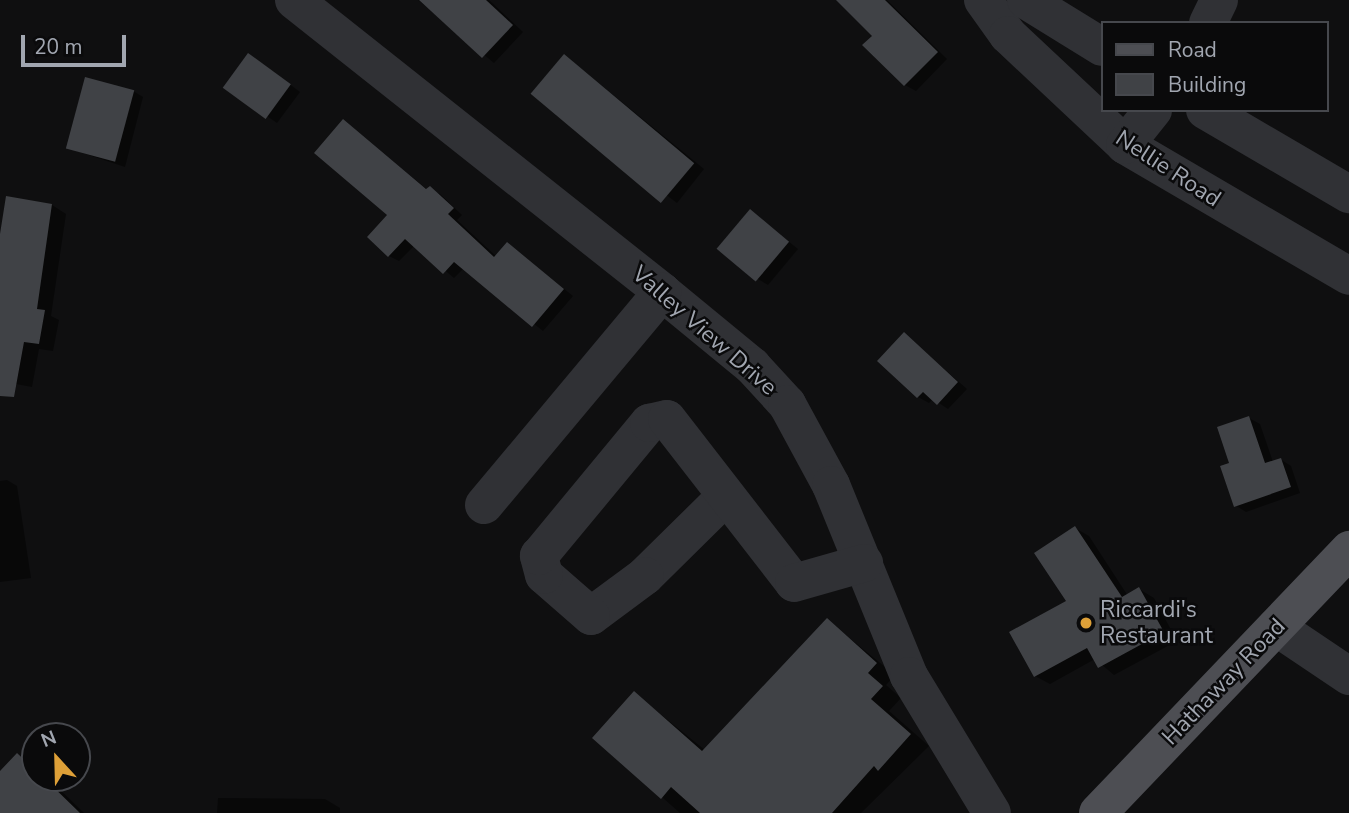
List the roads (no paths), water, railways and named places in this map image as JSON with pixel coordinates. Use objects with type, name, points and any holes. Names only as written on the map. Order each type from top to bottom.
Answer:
[{"type":"main road","name":"Hathaway Road","points":[[1098,813],[1349,550]]},
{"type":"street","name":"Valley View Drive","points":[[294,0],[662,292],[752,366],[788,404],[816,454],[864,563],[909,676],[992,813]]},
{"type":"street","name":"Nellie Road","points":[[983,0],[1008,35],[1125,145],[1349,276]]},
{"type":"street","points":[[1026,0],[1100,46]]},
{"type":"street","points":[[1209,21],[1219,0]]},
{"type":"street","points":[[1125,145],[1151,112]]},
{"type":"street","points":[[1208,112],[1349,194]]},
{"type":"street","points":[[484,505],[662,292]]},
{"type":"street","points":[[725,497],[645,576],[591,616],[544,575],[539,556],[649,423],[667,419],[794,583],[864,563]]},
{"type":"street","points":[[1276,627],[1349,676]]},
{"type":"place","name":"Riccardi's Restaurant","points":[[1086,623]]}]
